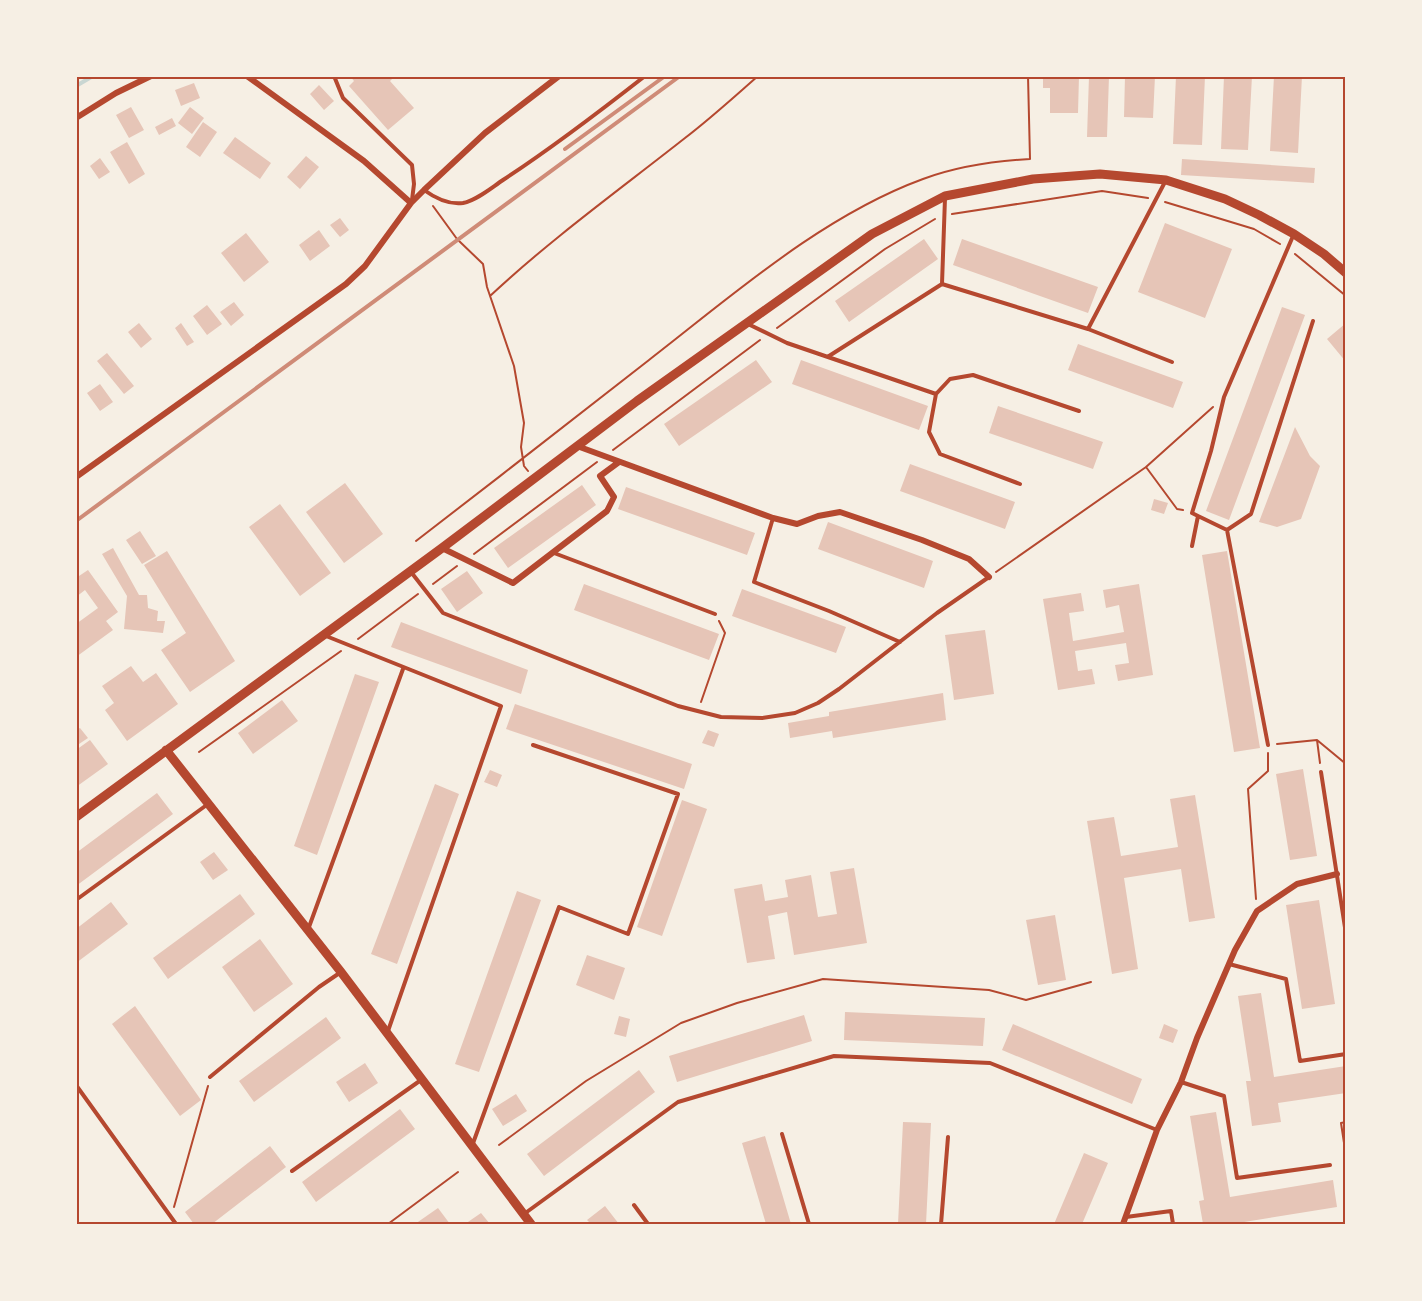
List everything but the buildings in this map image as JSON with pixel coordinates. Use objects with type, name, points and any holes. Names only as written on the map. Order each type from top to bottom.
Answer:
[{"type":"street","points":[[76,118],[116,93],[151,76]]},
{"type":"street","points":[[247,76],[364,161],[411,203]]},
{"type":"street","points":[[76,477],[346,284],[370,260],[411,203],[424,190],[485,133],[559,76]]},
{"type":"street","points":[[76,816],[411,571],[637,401],[872,234],[945,196],[1033,179],[1100,174],[1166,180],[1225,199],[1294,234],[1346,273]]},
{"type":"street","points":[[577,446],[773,518],[797,524],[818,516],[840,512],[969,559],[989,577]]},
{"type":"street","points":[[442,548],[513,583],[607,511],[614,498],[600,476],[619,462]]},
{"type":"street","points":[[166,750],[341,972],[531,1224]]},
{"type":"street","points":[[1124,1221],[1157,1130],[1181,1082],[1234,950],[1257,911],[1297,884],[1336,874]]},
{"type":"lane","points":[[334,76],[343,98],[412,165],[414,184],[411,203]]},
{"type":"lane","points":[[424,190],[436,198],[451,203],[464,202],[478,196],[537,158],[645,76]]},
{"type":"lane","points":[[1088,329],[1166,180]]},
{"type":"lane","points":[[942,284],[945,196]]},
{"type":"lane","points":[[1227,530],[1192,513],[1211,451],[1224,397],[1294,234]]},
{"type":"lane","points":[[829,356],[942,284],[1088,329],[1172,362]]},
{"type":"lane","points":[[1227,530],[1251,514],[1313,321]]},
{"type":"lane","points":[[748,324],[787,343],[936,394]]},
{"type":"lane","points":[[1020,484],[940,454],[929,432],[936,394],[950,378],[972,375],[1079,411]]},
{"type":"lane","points":[[1192,546],[1198,516]]},
{"type":"lane","points":[[773,518],[754,582],[900,642]]},
{"type":"lane","points":[[1227,530],[1268,745]]},
{"type":"lane","points":[[554,552],[715,614]]},
{"type":"lane","points":[[411,571],[443,613],[678,706],[721,717],[762,718],[795,713],[818,703],[937,613],[989,577]]},
{"type":"lane","points":[[322,634],[403,669],[501,706],[387,1035]]},
{"type":"lane","points":[[307,930],[403,669]]},
{"type":"lane","points":[[472,1146],[559,908],[628,934],[678,794],[533,745]]},
{"type":"lane","points":[[1321,772],[1346,934]]},
{"type":"lane","points":[[76,900],[208,804]]},
{"type":"lane","points":[[1229,963],[1286,979],[1300,1061],[1346,1054]]},
{"type":"lane","points":[[210,1077],[319,987],[341,972]]},
{"type":"lane","points":[[524,1214],[678,1102],[834,1056],[990,1063],[1157,1130]]},
{"type":"lane","points":[[292,1171],[422,1080]]},
{"type":"lane","points":[[1181,1082],[1224,1096],[1237,1178],[1330,1165]]},
{"type":"lane","points":[[76,1085],[176,1224]]},
{"type":"lane","points":[[782,1134],[809,1224]]},
{"type":"lane","points":[[941,1224],[948,1137]]},
{"type":"lane","points":[[634,1205],[648,1224]]},
{"type":"lane","points":[[1124,1221],[1171,1211],[1173,1224]]},
{"type":"path","points":[[490,296],[556,238],[686,138],[758,76]]},
{"type":"path","points":[[416,541],[727,299],[808,240],[859,207],[924,178],[987,162],[1030,159],[1028,76]]},
{"type":"path","points":[[424,190],[457,239],[483,264],[490,296],[514,366],[524,423],[521,447],[524,466],[533,478]]},
{"type":"path","points":[[199,752],[349,646],[885,249],[910,232],[944,215],[1102,191],[1156,199],[1254,229],[1288,248],[1346,296]]},
{"type":"path","points":[[989,577],[1146,467],[1224,397]]},
{"type":"path","points":[[1146,467],[1177,509],[1192,513]]},
{"type":"path","points":[[698,711],[725,633],[715,614]]},
{"type":"path","points":[[1317,740],[1321,772]]},
{"type":"path","points":[[1257,911],[1248,789],[1268,771],[1268,745],[1317,740],[1346,764]]},
{"type":"path","points":[[499,1145],[586,1081],[681,1023],[737,1003],[823,979],[989,990],[1026,1000],[1091,982]]},
{"type":"path","points":[[171,1217],[210,1077]]},
{"type":"path","points":[[1346,1122],[1341,1123],[1346,1156]]},
{"type":"path","points":[[388,1224],[458,1172]]},
{"type":"waterway","points":[[76,86],[93,76]]},
{"type":"railway","points":[[565,149],[665,76]]},
{"type":"railway","points":[[76,521],[680,76]]}]
